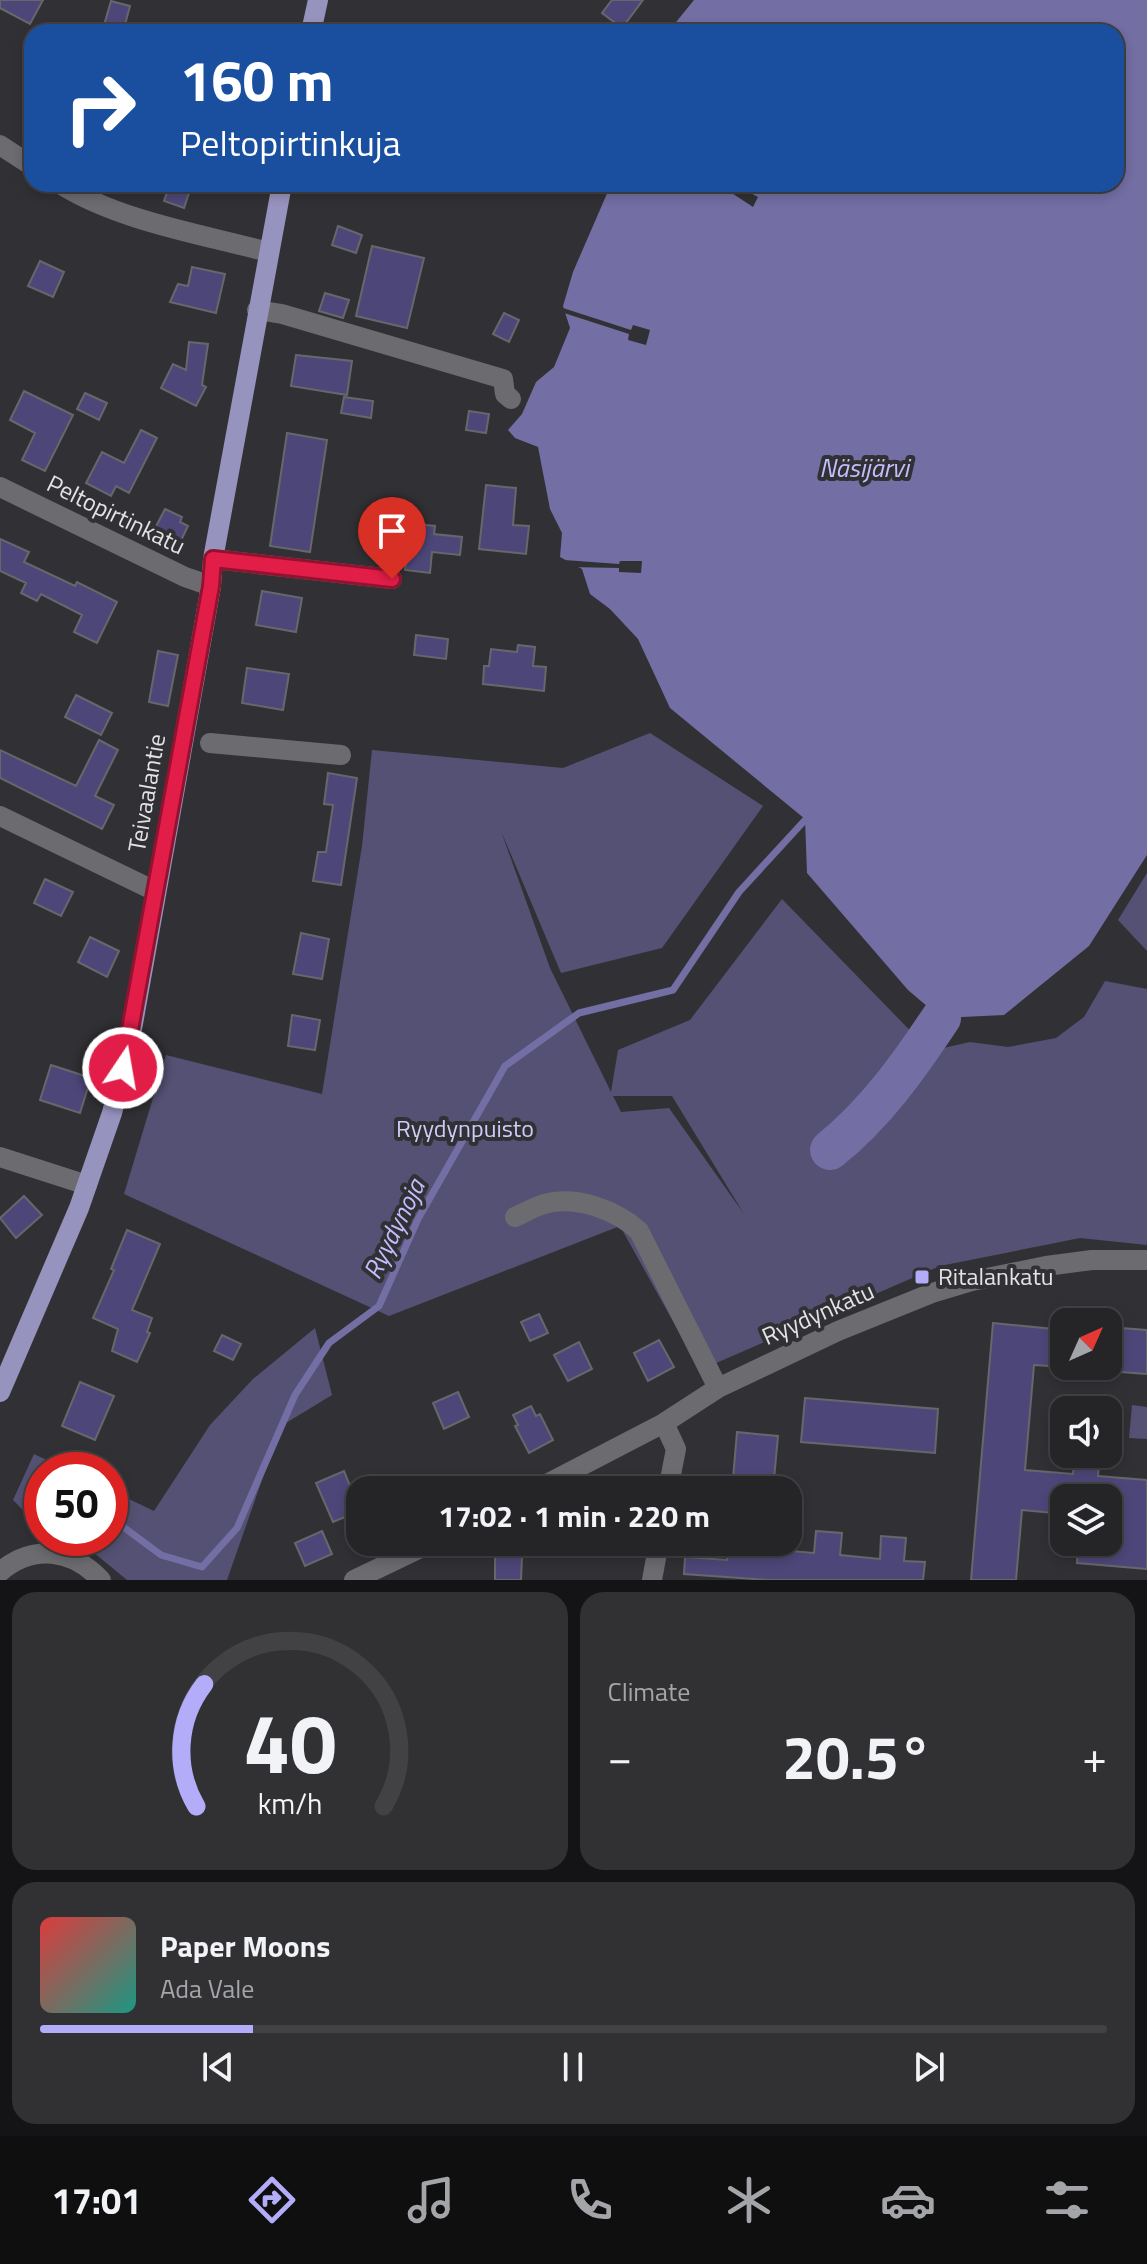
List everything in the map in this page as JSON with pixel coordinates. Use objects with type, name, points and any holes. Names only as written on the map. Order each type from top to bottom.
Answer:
[{"type":"main road","points":[[313,24],[318,0]]},
{"type":"main road","name":"Teivaalantie","points":[[0,1392],[87,1185],[112,1113],[129,1046],[257,310],[280,192]]},
{"type":"street","points":[[0,145],[24,161]]},
{"type":"street","points":[[72,192],[127,214],[268,252]]},
{"type":"street","points":[[257,310],[282,314],[503,379],[505,394],[511,399]]},
{"type":"street","name":"Peltopirtinkatu","points":[[0,487],[185,577],[211,586]]},
{"type":"street","points":[[213,559],[392,579]]},
{"type":"street","points":[[210,743],[341,755]]},
{"type":"street","points":[[0,816],[155,891]]},
{"type":"street","points":[[0,1157],[87,1185]]},
{"type":"street","points":[[515,1217],[545,1203],[580,1203],[623,1216],[639,1231],[718,1388]]},
{"type":"street","name":"Ryydynkatu","points":[[562,1476],[664,1423],[718,1388],[838,1331],[932,1293],[972,1281],[1046,1266],[1092,1260],[1147,1260]]},
{"type":"street","points":[[664,1423],[676,1449],[671,1476]]},
{"type":"street","points":[[0,1572],[27,1557],[56,1553],[76,1559],[101,1580]]},
{"type":"street","points":[[354,1580],[404,1556]]},
{"type":"street","points":[[652,1580],[656,1556]]},
{"type":"green space","name":"Ryydynpuisto","points":[[650,733],[763,806],[662,948],[561,973],[501,831],[550,968],[611,1092],[618,1050],[690,1020],[782,899],[930,1051],[970,1042],[1008,1047],[1056,1038],[1084,1017],[1105,981],[1147,989],[1147,1245],[1080,1238],[940,1266],[700,1370],[620,1226],[389,1316],[124,1194],[166,1055],[322,1094],[362,846],[372,750],[563,768]],"holes":[[[613,1096],[672,1096],[744,1214],[669,1108],[621,1112]]]},
{"type":"green space","points":[[1147,873],[1147,951],[1118,920]]},
{"type":"green space","points":[[315,1328],[332,1395],[286,1423],[268,1463],[227,1580],[127,1580],[98,1556],[128,1556],[128,1499],[154,1511],[210,1425],[253,1379]]},
{"type":"green space","points":[[1132,1405],[1147,1407],[1147,1439],[1129,1438]]},
{"type":"green space","points":[[24,1476],[24,1511],[13,1500]]},
{"type":"water","name":"Näsijärvi","points":[[694,0],[1147,0],[1147,855],[1089,946],[1004,1015],[941,1018],[908,990],[807,873],[805,819],[670,708],[638,639],[610,609],[590,594],[582,569],[560,557],[562,533],[550,509],[538,447],[515,438],[508,430],[522,414],[536,382],[554,367],[570,328],[563,306],[573,272],[608,192],[1124,192],[1124,24],[674,24]]},
{"type":"pier","points":[[730,192],[748,192],[758,197],[753,207]]},
{"type":"pier","points":[[563,308],[631,330],[633,325],[650,330],[646,345],[628,340],[629,334],[561,312]]},
{"type":"pier","points":[[564,560],[619,564],[620,561],[642,561],[641,573],[619,572],[619,568],[570,567],[564,564]]},
{"type":"building","points":[[0,0],[43,0],[30,24],[0,8]]},
{"type":"building","points":[[612,0],[643,0],[625,24],[617,24],[602,13]]},
{"type":"building","points":[[111,1],[130,6],[125,24],[104,24]]},
{"type":"building","points":[[167,192],[189,192],[184,208],[164,201]]},
{"type":"building","points":[[338,226],[362,235],[356,253],[332,245]]},
{"type":"building","points":[[372,246],[424,258],[407,328],[356,316]]},
{"type":"building","points":[[40,261],[64,272],[53,297],[28,286]]},
{"type":"building","points":[[192,267],[225,274],[216,313],[170,302],[178,284],[188,286]]},
{"type":"building","points":[[325,293],[349,300],[343,318],[319,311]]},
{"type":"building","points":[[504,313],[519,320],[509,342],[493,334]]},
{"type":"building","points":[[189,342],[208,344],[202,385],[206,387],[196,406],[161,388],[173,364],[186,370]]},
{"type":"building","points":[[296,355],[352,361],[347,395],[291,386]]},
{"type":"building","points":[[24,391],[73,415],[45,471],[22,460],[35,433],[10,420]]},
{"type":"building","points":[[85,393],[107,403],[99,420],[77,409]]},
{"type":"building","points":[[344,397],[373,401],[371,418],[341,413]]},
{"type":"building","points":[[469,411],[489,414],[486,433],[466,430]]},
{"type":"building","points":[[141,430],[157,438],[129,493],[116,486],[111,496],[86,483],[102,452],[124,463]]},
{"type":"building","points":[[287,433],[327,440],[310,552],[270,546]]},
{"type":"building","points":[[486,485],[516,488],[513,525],[529,526],[526,554],[479,549]]},
{"type":"building","points":[[165,509],[182,517],[180,522],[188,526],[177,549],[151,536]]},
{"type":"building","points":[[406,523],[435,526],[434,534],[462,537],[460,555],[432,552],[430,573],[405,570]]},
{"type":"building","points":[[0,539],[29,552],[24,562],[75,586],[77,582],[117,602],[97,643],[74,632],[82,615],[41,594],[37,601],[21,593],[26,583],[0,571]]},
{"type":"building","points":[[262,591],[302,598],[296,632],[256,625]]},
{"type":"building","points":[[416,635],[448,639],[446,659],[414,655]]},
{"type":"building","points":[[518,645],[535,647],[533,666],[546,667],[544,691],[483,684],[484,666],[489,666],[491,649],[517,652]]},
{"type":"building","points":[[158,651],[178,655],[168,706],[149,702]]},
{"type":"building","points":[[247,668],[289,674],[283,710],[242,703]]},
{"type":"building","points":[[76,695],[112,713],[101,735],[65,717]]},
{"type":"building","points":[[99,740],[118,750],[95,796],[114,805],[102,829],[0,778],[0,750],[76,786]]},
{"type":"building","points":[[328,773],[357,778],[341,885],[313,881],[318,852],[326,852],[333,805],[324,804]]},
{"type":"building","points":[[45,879],[73,892],[61,916],[34,903]]},
{"type":"building","points":[[301,933],[329,939],[322,979],[293,974]]},
{"type":"building","points":[[90,937],[119,951],[107,977],[78,962]]},
{"type":"building","points":[[292,1015],[320,1020],[315,1050],[288,1046]]},
{"type":"building","points":[[51,1065],[91,1078],[80,1113],[40,1100]]},
{"type":"building","points":[[24,1196],[42,1215],[16,1238],[0,1218]]},
{"type":"building","points":[[127,1230],[160,1244],[132,1310],[152,1318],[147,1332],[150,1333],[137,1362],[112,1351],[118,1329],[93,1318]]},
{"type":"building","points":[[539,1314],[548,1333],[530,1341],[521,1322]]},
{"type":"building","points":[[993,1323],[1050,1329],[1050,1366],[1034,1365],[1025,1470],[1073,1474],[1074,1468],[1099,1468],[1098,1476],[1147,1480],[1147,1569],[1077,1563],[1077,1556],[1122,1556],[1122,1484],[1050,1484],[1050,1513],[1022,1510],[1016,1580],[971,1580]]},
{"type":"building","points":[[1122,1328],[1147,1330],[1147,1374],[1122,1372]]},
{"type":"building","points":[[222,1335],[241,1344],[233,1360],[214,1351]]},
{"type":"building","points":[[659,1340],[674,1367],[648,1381],[634,1353]]},
{"type":"building","points":[[579,1342],[592,1369],[568,1381],[554,1355]]},
{"type":"building","points":[[80,1382],[114,1396],[95,1440],[62,1426]]},
{"type":"building","points":[[458,1392],[469,1417],[444,1429],[433,1403]]},
{"type":"building","points":[[805,1398],[938,1409],[935,1453],[801,1442]]},
{"type":"building","points":[[531,1406],[536,1416],[540,1414],[553,1440],[529,1453],[515,1426],[518,1425],[513,1415]]},
{"type":"building","points":[[737,1432],[778,1436],[774,1476],[733,1476]]},
{"type":"building","points":[[344,1471],[346,1517],[333,1522],[316,1483]]},
{"type":"building","points":[[322,1531],[332,1554],[305,1566],[295,1543]]},
{"type":"building","points":[[816,1531],[842,1533],[840,1555],[880,1559],[881,1536],[906,1538],[904,1561],[925,1562],[923,1580],[768,1580],[684,1574],[685,1557],[727,1560],[727,1556],[802,1556],[802,1552],[814,1553]]},
{"type":"building","points":[[495,1556],[522,1557],[521,1580],[495,1580]]},
{"type":"waterway","name":"Ryydynoja","points":[[128,1530],[161,1555],[202,1567],[237,1528],[295,1395],[329,1343],[379,1306],[418,1219],[505,1066],[579,1013],[673,990],[739,892],[806,819]]},
{"type":"waterway","points":[[830,1150],[877,1105],[941,1018]]},
{"type":"place","name":"Ritalankatu","points":[[922,1277]]},
{"type":"route","points":[[123,1068],[211,586],[213,559],[392,579]]}]
